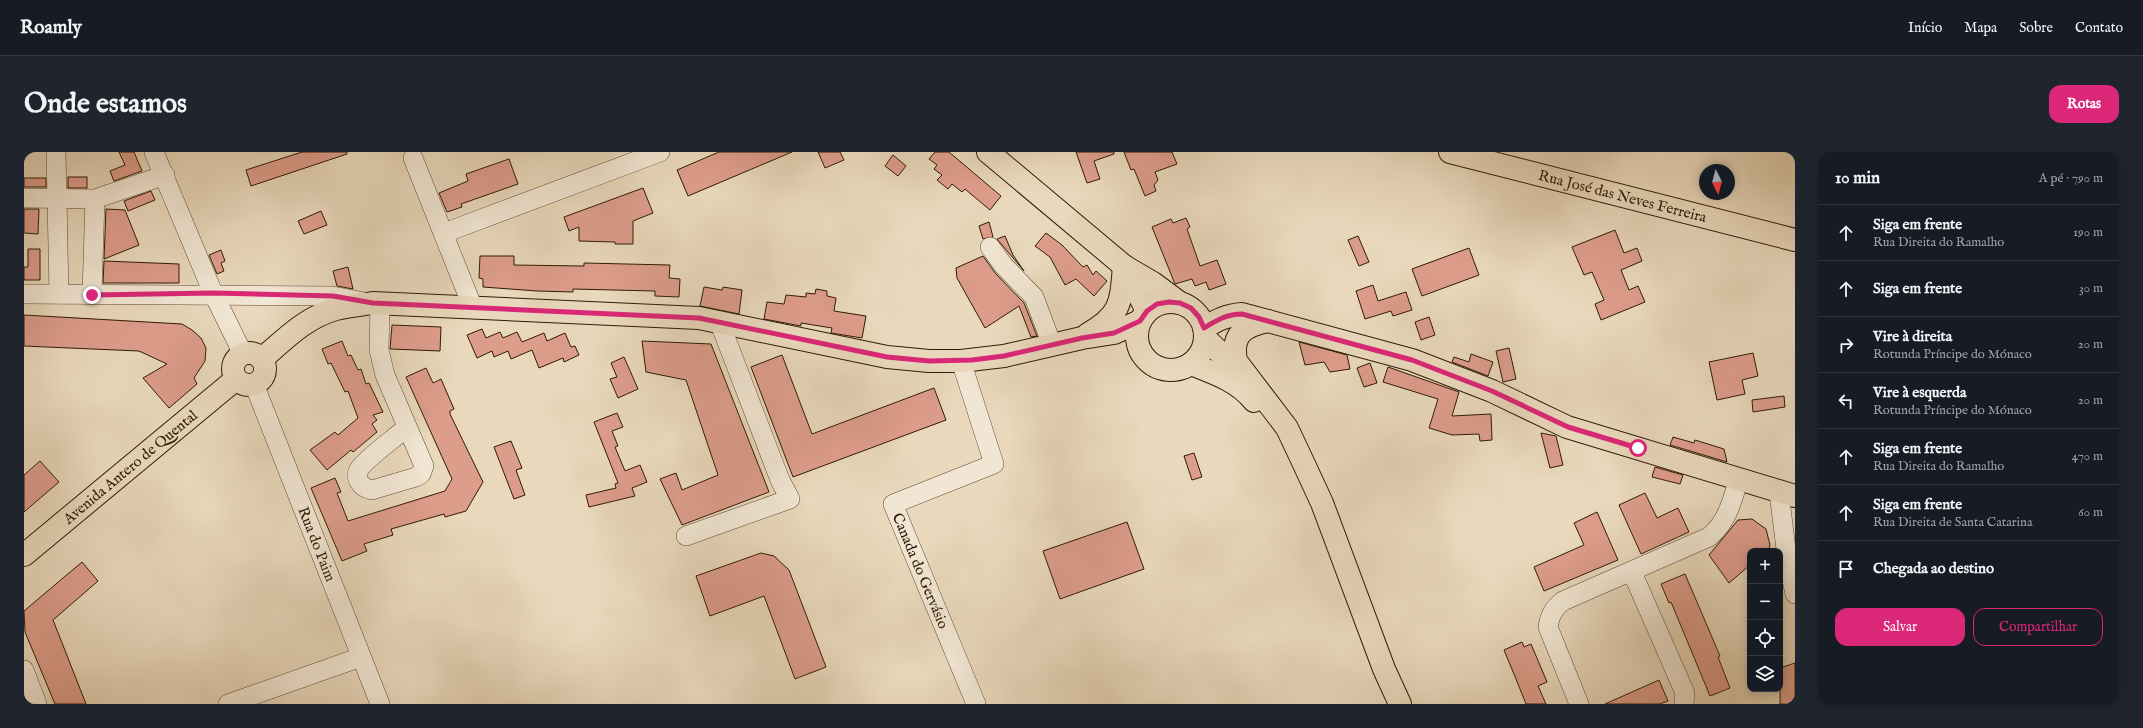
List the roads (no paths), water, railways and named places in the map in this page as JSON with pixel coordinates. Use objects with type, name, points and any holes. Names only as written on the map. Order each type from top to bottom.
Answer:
[{"type":"main road","points":[[988,152],[1124,266],[1153,283],[1180,303],[1191,308],[1199,317],[1204,333],[1253,385]]},
{"type":"main road","name":"Rua José das Neves Ferreira","points":[[1450,152],[1795,240]]},
{"type":"main road","points":[[1124,266],[1143,316],[1136,337],[1140,352],[1148,362],[1158,368],[1169,370],[1180,369],[1190,364],[1198,357],[1204,333],[1219,318],[1232,314],[1242,314],[1412,360],[1492,391],[1568,427],[1739,478],[1787,494]]},
{"type":"main road","points":[[1091,336],[1103,326],[1116,311],[1121,297],[1124,266]]},
{"type":"main road","points":[[253,356],[264,366],[264,373],[260,380],[245,382],[233,372],[233,364],[237,358],[253,356],[292,333],[313,318],[336,309],[376,304],[699,318],[887,357],[929,361],[961,361],[1004,356],[1091,336],[1114,333],[1143,316],[1157,304],[1169,302],[1180,303]]},
{"type":"main road","points":[[1268,321],[1249,326],[1239,335],[1236,343],[1236,361],[1286,428],[1304,462],[1322,503],[1384,669],[1400,704]]},
{"type":"main road","points":[[1091,336],[1140,352]]},
{"type":"main road","points":[[1190,364],[1229,380],[1247,393],[1277,432],[1306,500],[1385,704]]},
{"type":"main road","name":"Avenida Antero de Quental","points":[[24,555],[245,382]]},
{"type":"street","points":[[56,152],[59,294]]},
{"type":"street","points":[[154,152],[165,175],[213,293],[253,356]]},
{"type":"street","points":[[444,233],[653,155]]},
{"type":"street","points":[[414,158],[473,308]]},
{"type":"street","points":[[24,198],[95,199],[165,175]]},
{"type":"street","points":[[92,295],[95,199]]},
{"type":"street","points":[[990,247],[1004,266],[1034,297],[1052,345]]},
{"type":"street","points":[[24,294],[92,295],[213,293],[333,296],[376,304],[379,350],[385,375],[406,428]]},
{"type":"street","points":[[686,536],[790,499],[780,480],[719,321]]},
{"type":"street","name":"Canada do Gervásio","points":[[961,361],[994,464],[893,504],[976,704]]},
{"type":"street","name":"Rua do Paim","points":[[245,382],[380,704]]},
{"type":"street","points":[[1578,704],[1548,627],[1550,614],[1563,602],[1709,537],[1719,529],[1727,516],[1739,478]]},
{"type":"street","points":[[1787,494],[1787,557],[1795,594]]},
{"type":"street","points":[[1632,572],[1685,693],[1684,704]]},
{"type":"street","points":[[228,704],[361,656]]},
{"type":"street","points":[[24,670],[38,704]]}]
